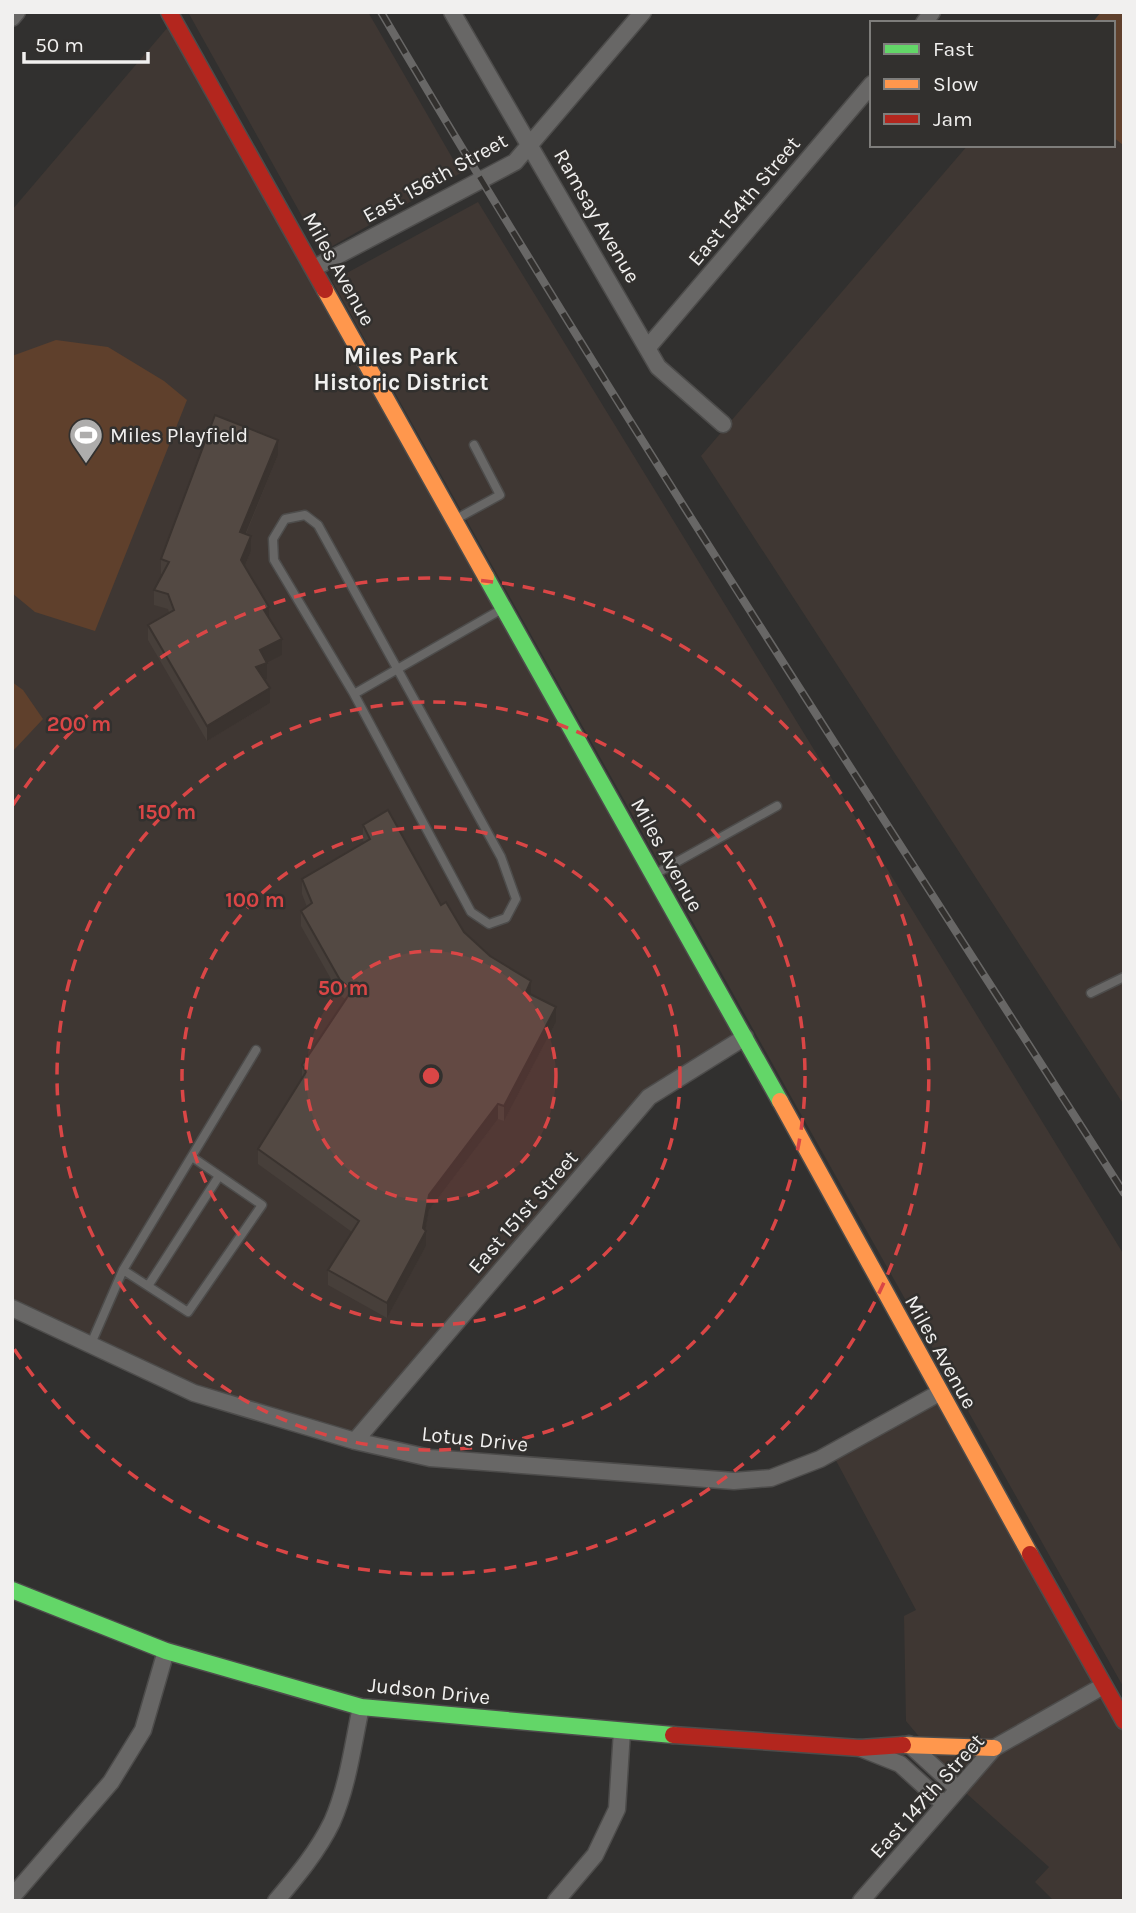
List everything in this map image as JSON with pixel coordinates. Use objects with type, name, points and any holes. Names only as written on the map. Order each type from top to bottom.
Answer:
[{"type":"main road","name":"Miles Avenue","points":[[169,12],[745,1037],[1103,1686],[1122,1714]]},
{"type":"main road","name":"Judson Drive","points":[[12,1590],[166,1651],[361,1707],[622,1731],[860,1748],[909,1744],[994,1748]]},
{"type":"street","points":[[12,18],[17,12]]},
{"type":"street","name":"Ramsay Avenue","points":[[452,12],[649,346],[659,368],[723,424]]},
{"type":"street","name":"East 156th Street","points":[[314,268],[515,162],[643,12]]},
{"type":"street","name":"East 154th Street","points":[[649,346],[870,86]]},
{"type":"street","name":"East 151st Street","points":[[355,1441],[649,1097],[745,1037]]},
{"type":"street","name":"Lotus Drive","points":[[12,1308],[194,1393],[355,1441],[430,1458],[733,1481],[771,1478],[820,1459],[939,1393]]},
{"type":"street","points":[[12,1897],[111,1782],[143,1730],[166,1651]]},
{"type":"street","name":"East 147th Street","points":[[861,1901],[994,1748],[1103,1686]]},
{"type":"street","points":[[276,1901],[304,1869],[332,1821],[346,1776],[361,1707]]},
{"type":"street","points":[[556,1901],[595,1855],[617,1809],[622,1731]]},
{"type":"street","points":[[909,1744],[958,1789]]},
{"type":"street","name":"Judson Drive","points":[[860,1748],[900,1764],[918,1777],[944,1804]]},
{"type":"lane","points":[[455,519],[500,495],[474,446]]},
{"type":"lane","points":[[305,515],[318,525],[511,878],[516,899],[506,918],[489,924],[471,912],[354,694],[274,560],[273,538],[285,519],[305,515]]},
{"type":"lane","points":[[354,694],[504,608]]},
{"type":"lane","points":[[654,875],[777,806]]},
{"type":"lane","points":[[1091,993],[1124,977]]},
{"type":"lane","points":[[90,1346],[123,1270],[256,1050]]},
{"type":"lane","points":[[123,1270],[188,1312],[262,1205],[192,1157]]},
{"type":"lane","points":[[148,1286],[219,1175]]},
{"type":"shaded area","points":[[188,12],[368,12],[461,173],[322,252]]},
{"type":"shaded area","points":[[1101,12],[1124,12],[1124,146],[1115,139],[1115,21],[1094,21]]},
{"type":"shaded area","points":[[174,20],[745,1037],[649,1097],[355,1441],[194,1393],[12,1308],[12,210]]},
{"type":"shaded area","points":[[1115,139],[1124,146],[1124,1105],[701,456],[966,147],[1115,147]]},
{"type":"shaded area","points":[[478,202],[1124,1255],[1124,1688],[332,281]]},
{"type":"shaded area","name":"Miles Playfield","points":[[56,340],[108,347],[164,381],[187,400],[95,631],[35,612],[12,593],[12,356]]},
{"type":"shaded area","points":[[12,682],[23,690],[43,719],[12,752]]},
{"type":"shaded area","points":[[939,1393],[1124,1720],[1124,1901],[1054,1901],[1035,1882],[1049,1867],[967,1794],[906,1721],[904,1616],[916,1610],[832,1453]]},
{"type":"building","points":[[215,415],[278,440],[240,532],[251,536],[241,560],[269,607],[264,610],[282,639],[260,650],[267,663],[256,667],[270,688],[207,726],[148,625],[174,610],[168,594],[154,590],[169,562],[161,559]]},
{"type":"building","points":[[388,810],[441,905],[446,902],[464,932],[490,956],[531,981],[526,992],[556,1007],[504,1106],[498,1104],[429,1195],[423,1228],[426,1231],[387,1303],[328,1270],[359,1221],[258,1149],[306,1072],[302,1065],[352,990],[340,980],[301,911],[312,903],[302,879],[370,839],[363,825]]},
{"type":"railway","points":[[381,12],[470,162],[654,459],[1124,1193]]},
{"type":"traffic: fast","points":[[486,577],[780,1101]]},
{"type":"traffic: fast","points":[[12,1590],[166,1651],[361,1707],[673,1735]]},
{"type":"traffic: slow","points":[[325,290],[486,577]]},
{"type":"traffic: slow","points":[[780,1101],[1030,1554]]},
{"type":"traffic: slow","points":[[903,1745],[994,1748]]},
{"type":"traffic: jam","points":[[169,12],[325,290]]},
{"type":"traffic: jam","points":[[1030,1554],[1124,1721]]},
{"type":"traffic: jam","points":[[673,1735],[860,1748],[903,1745]]},
{"type":"place","name":"Miles Playfield","points":[[86,465]]},
{"type":"district","name":"Miles Park Historic District","points":[[401,369]]}]
